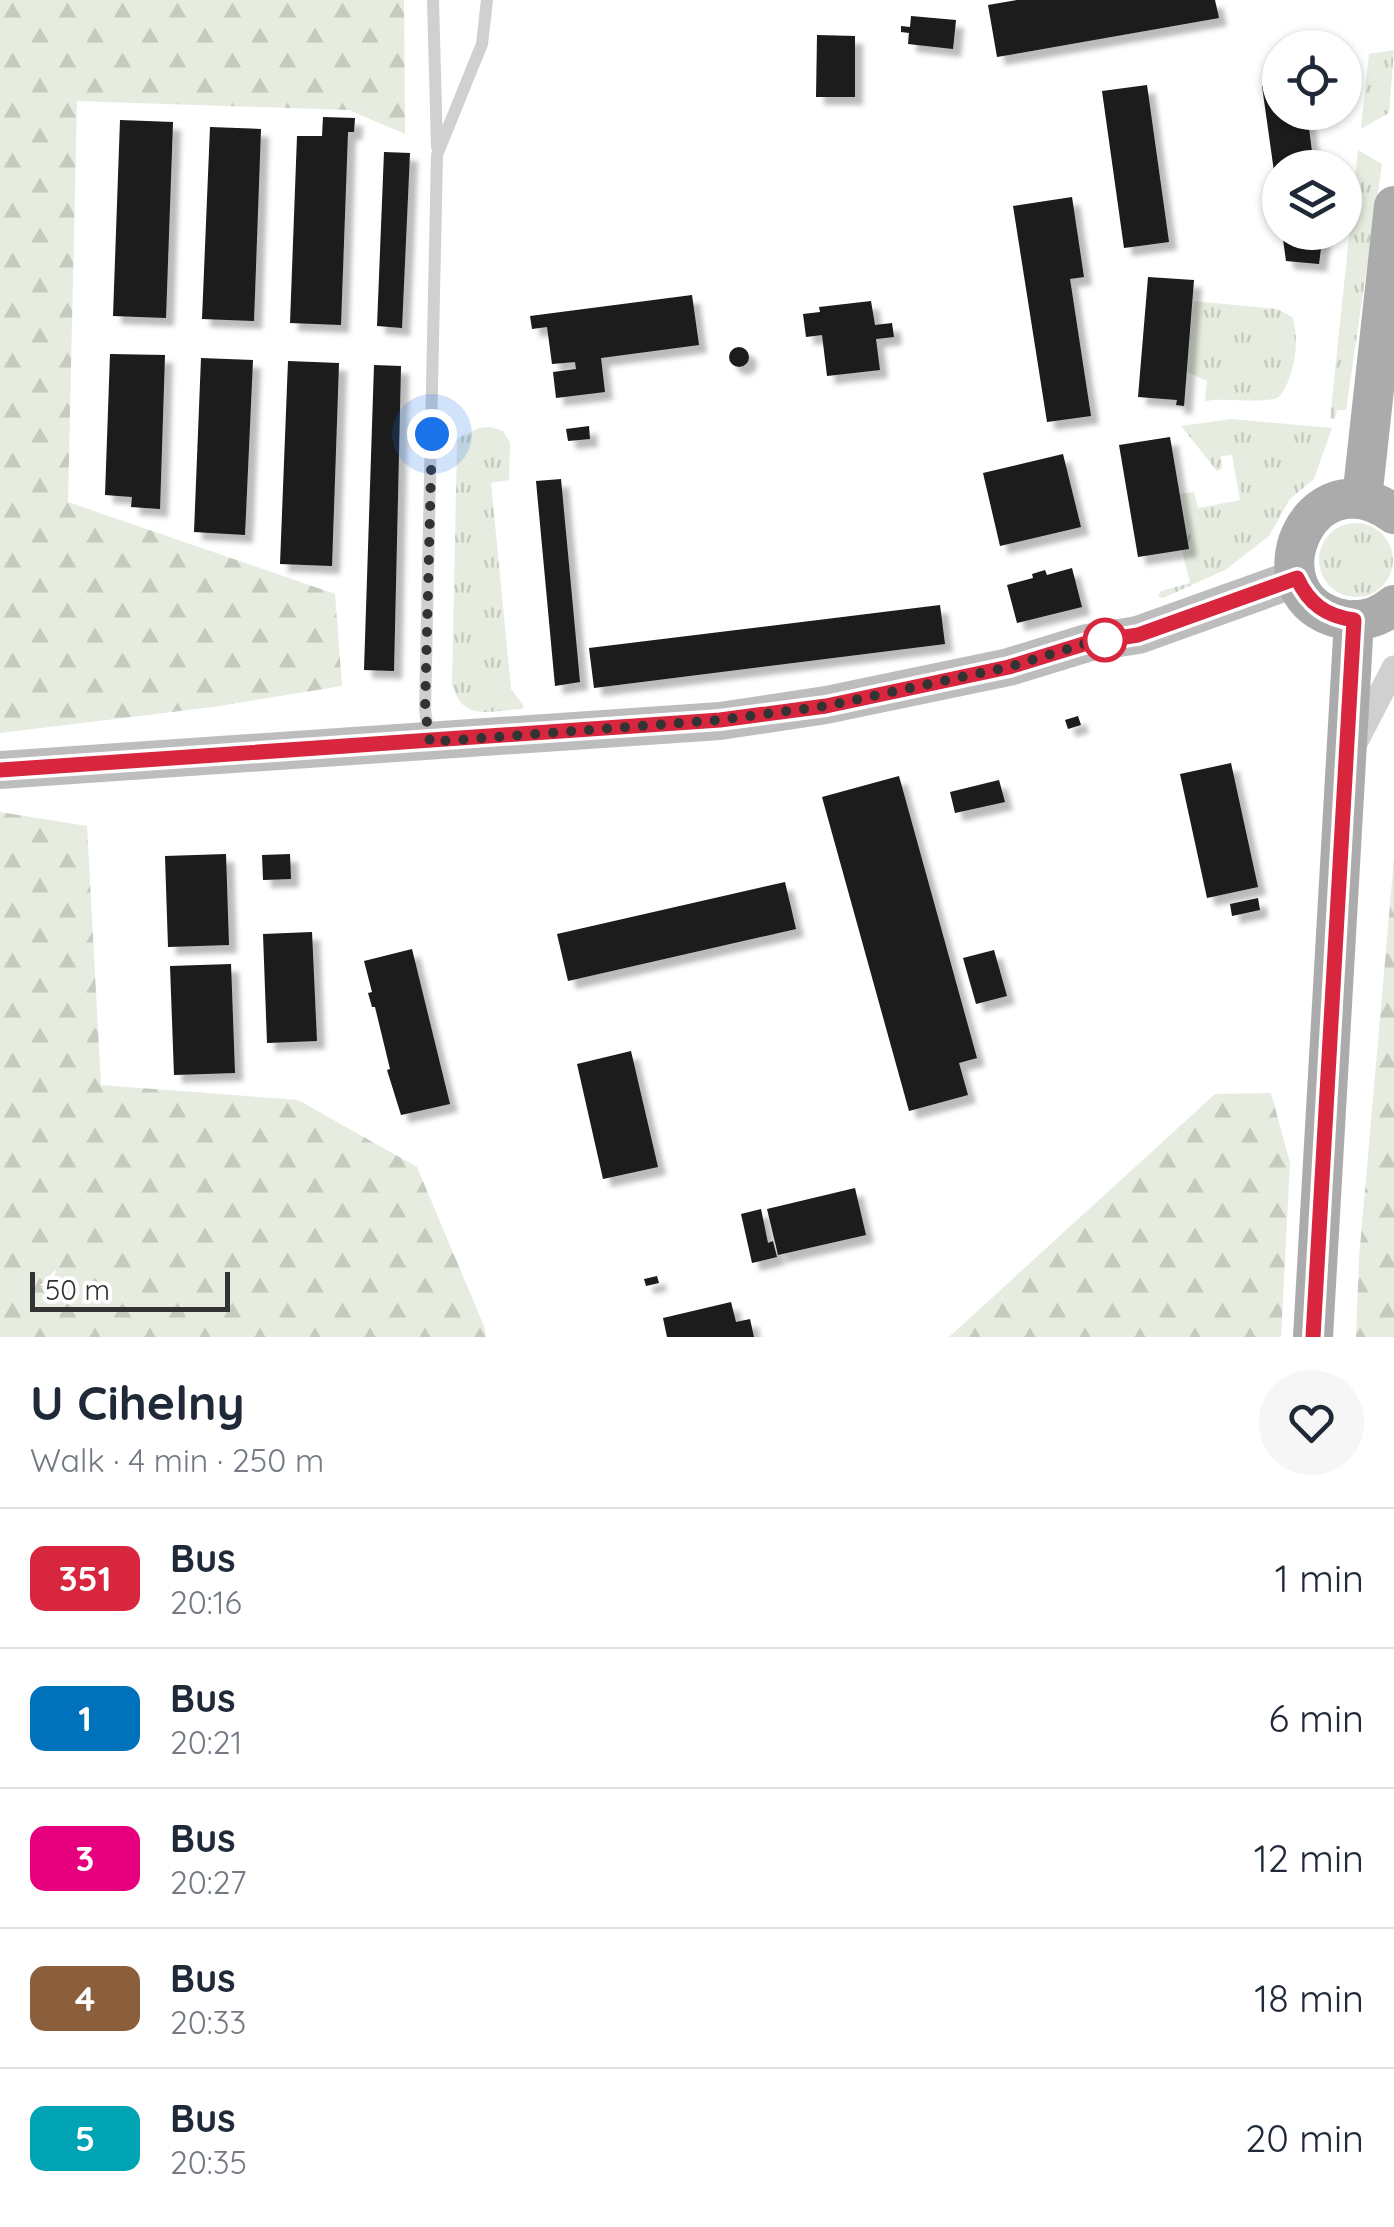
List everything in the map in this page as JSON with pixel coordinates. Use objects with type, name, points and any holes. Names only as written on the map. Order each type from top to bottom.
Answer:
[{"type":"main road","points":[[1394,206],[1378,506],[1344,499],[1314,514],[1302,528],[1294,562],[1297,578],[1313,604],[1325,613],[1354,620],[1371,618],[1394,605]]},
{"type":"main road","points":[[1313,1337],[1354,620]]},
{"type":"street","points":[[0,770],[720,720],[826,706],[1009,667],[1087,643],[1138,635],[1297,578]]},
{"type":"street","points":[[1347,758],[1394,668]]},
{"type":"lane","points":[[430,742],[425,710],[437,155],[433,0]]},
{"type":"lane","points":[[437,155],[482,44],[487,0]]},
{"type":"green space","points":[[0,0],[404,0],[405,134],[349,110],[77,101],[68,502],[335,594],[342,686],[213,707],[0,733]]},
{"type":"green space","points":[[1394,50],[1389,113],[1362,128],[1362,120],[1369,54]]},
{"type":"green space","points":[[1362,152],[1382,164],[1346,410],[1337,410],[1335,419],[1330,419],[1348,250],[1362,250]]},
{"type":"green space","points":[[1193,301],[1277,309],[1292,317],[1296,336],[1294,359],[1278,398],[1205,401],[1207,381],[1187,372]]},
{"type":"green space","points":[[1231,419],[1332,428],[1314,479],[1290,499],[1269,536],[1225,570],[1163,598],[1158,596],[1161,591],[1190,583],[1182,550],[1189,548],[1180,494],[1194,492],[1198,508],[1240,500],[1232,455],[1221,456],[1222,468],[1217,471],[1181,426]]},
{"type":"green space","points":[[490,427],[503,431],[510,443],[509,480],[491,483],[511,689],[524,706],[479,712],[463,704],[452,684],[457,445],[458,438]]},
{"type":"green space","points":[[1356,523],[1382,534],[1393,560],[1382,586],[1356,597],[1330,586],[1319,560],[1330,534]]},
{"type":"green space","points":[[0,812],[87,826],[101,1085],[298,1100],[417,1167],[486,1337],[0,1337]]},
{"type":"green space","points":[[1394,859],[1394,1337],[1356,1337],[1359,1258]]},
{"type":"green space","points":[[1271,1093],[1290,1163],[1281,1337],[949,1337],[1215,1094]]},
{"type":"building","points":[[1017,0],[1215,0],[1219,18],[997,57],[988,5]]},
{"type":"building","points":[[911,16],[956,20],[953,49],[908,44],[909,33],[901,32],[901,26],[910,27]]},
{"type":"building","points":[[817,35],[855,36],[855,97],[816,97]]},
{"type":"building","points":[[1147,85],[1169,242],[1124,248],[1102,91]]},
{"type":"building","points":[[323,117],[355,118],[354,132],[348,132],[341,325],[290,323],[297,136],[322,136]]},
{"type":"building","points":[[120,120],[173,122],[166,318],[113,316]]},
{"type":"building","points":[[210,127],[261,129],[254,321],[202,319]]},
{"type":"building","points":[[1268,130],[1309,130],[1312,150],[1271,150]]},
{"type":"building","points":[[384,152],[410,153],[402,328],[377,326]]},
{"type":"building","points":[[1072,197],[1084,277],[1070,279],[1091,416],[1047,422],[1013,206]]},
{"type":"building","points":[[1284,250],[1321,250],[1319,264],[1286,261]]},
{"type":"building","points":[[1148,277],[1194,280],[1184,406],[1176,405],[1177,400],[1138,397]]},
{"type":"building","points":[[692,295],[699,345],[601,358],[605,392],[556,398],[553,372],[576,369],[575,362],[552,364],[547,327],[532,329],[530,316]]},
{"type":"building","points":[[871,301],[875,325],[892,323],[894,337],[876,339],[880,370],[827,376],[822,335],[806,337],[803,314],[820,312],[819,307]]},
{"type":"building","points":[[739,347],[749,357],[739,367],[729,357]]},
{"type":"building","points":[[110,354],[165,355],[160,509],[131,507],[132,497],[105,495]]},
{"type":"building","points":[[201,358],[253,360],[245,535],[194,532]]},
{"type":"building","points":[[288,361],[339,363],[332,566],[280,564]]},
{"type":"building","points":[[374,365],[401,366],[394,671],[364,670]]},
{"type":"building","points":[[589,426],[590,439],[568,441],[566,429]]},
{"type":"building","points":[[1170,437],[1189,549],[1138,557],[1119,445]]},
{"type":"building","points":[[1063,454],[1081,527],[1000,546],[983,473]]},
{"type":"building","points":[[561,479],[580,682],[555,686],[536,481]]},
{"type":"building","points":[[1072,568],[1082,607],[1017,623],[1007,585],[1033,578],[1032,574],[1045,570],[1047,575]]},
{"type":"building","points":[[940,605],[945,644],[594,688],[589,648]]},
{"type":"building","points":[[1078,716],[1081,725],[1068,729],[1065,720]]},
{"type":"building","points":[[1231,763],[1258,887],[1207,898],[1180,774]]},
{"type":"building","points":[[899,776],[977,1058],[959,1063],[968,1095],[909,1111],[822,797]]},
{"type":"building","points":[[999,780],[1005,802],[955,813],[950,792]]},
{"type":"building","points":[[226,854],[229,945],[168,947],[165,856]]},
{"type":"building","points":[[290,854],[291,879],[263,880],[262,855]]},
{"type":"building","points":[[785,882],[796,929],[568,981],[557,934]]},
{"type":"building","points":[[1258,898],[1260,910],[1232,916],[1230,904]]},
{"type":"building","points":[[312,932],[317,1041],[267,1043],[263,934]]},
{"type":"building","points":[[412,949],[450,1104],[401,1115],[387,1070],[390,1069],[375,1007],[368,993],[372,992],[364,961]]},
{"type":"building","points":[[994,950],[1007,996],[976,1004],[963,958]]},
{"type":"building","points":[[231,964],[235,1073],[174,1075],[170,966]]},
{"type":"building","points":[[631,1051],[658,1167],[603,1179],[577,1064]]},
{"type":"building","points":[[855,1188],[866,1235],[778,1255],[767,1209]]},
{"type":"building","points":[[761,1209],[768,1243],[773,1241],[777,1257],[752,1263],[741,1214]]},
{"type":"building","points":[[657,1276],[659,1283],[646,1286],[644,1279]]},
{"type":"building","points":[[731,1302],[736,1322],[750,1319],[754,1337],[667,1337],[663,1318]]},
{"type":"bus line","name":"351","points":[[0,770],[720,720],[826,706],[1009,667],[1087,643],[1138,635],[1297,578],[1303,592],[1325,613],[1354,620],[1313,1337]]},
{"type":"route","points":[[432,434],[425,710],[430,742],[720,720],[826,706],[1009,667],[1112,639],[1105,640]]}]
